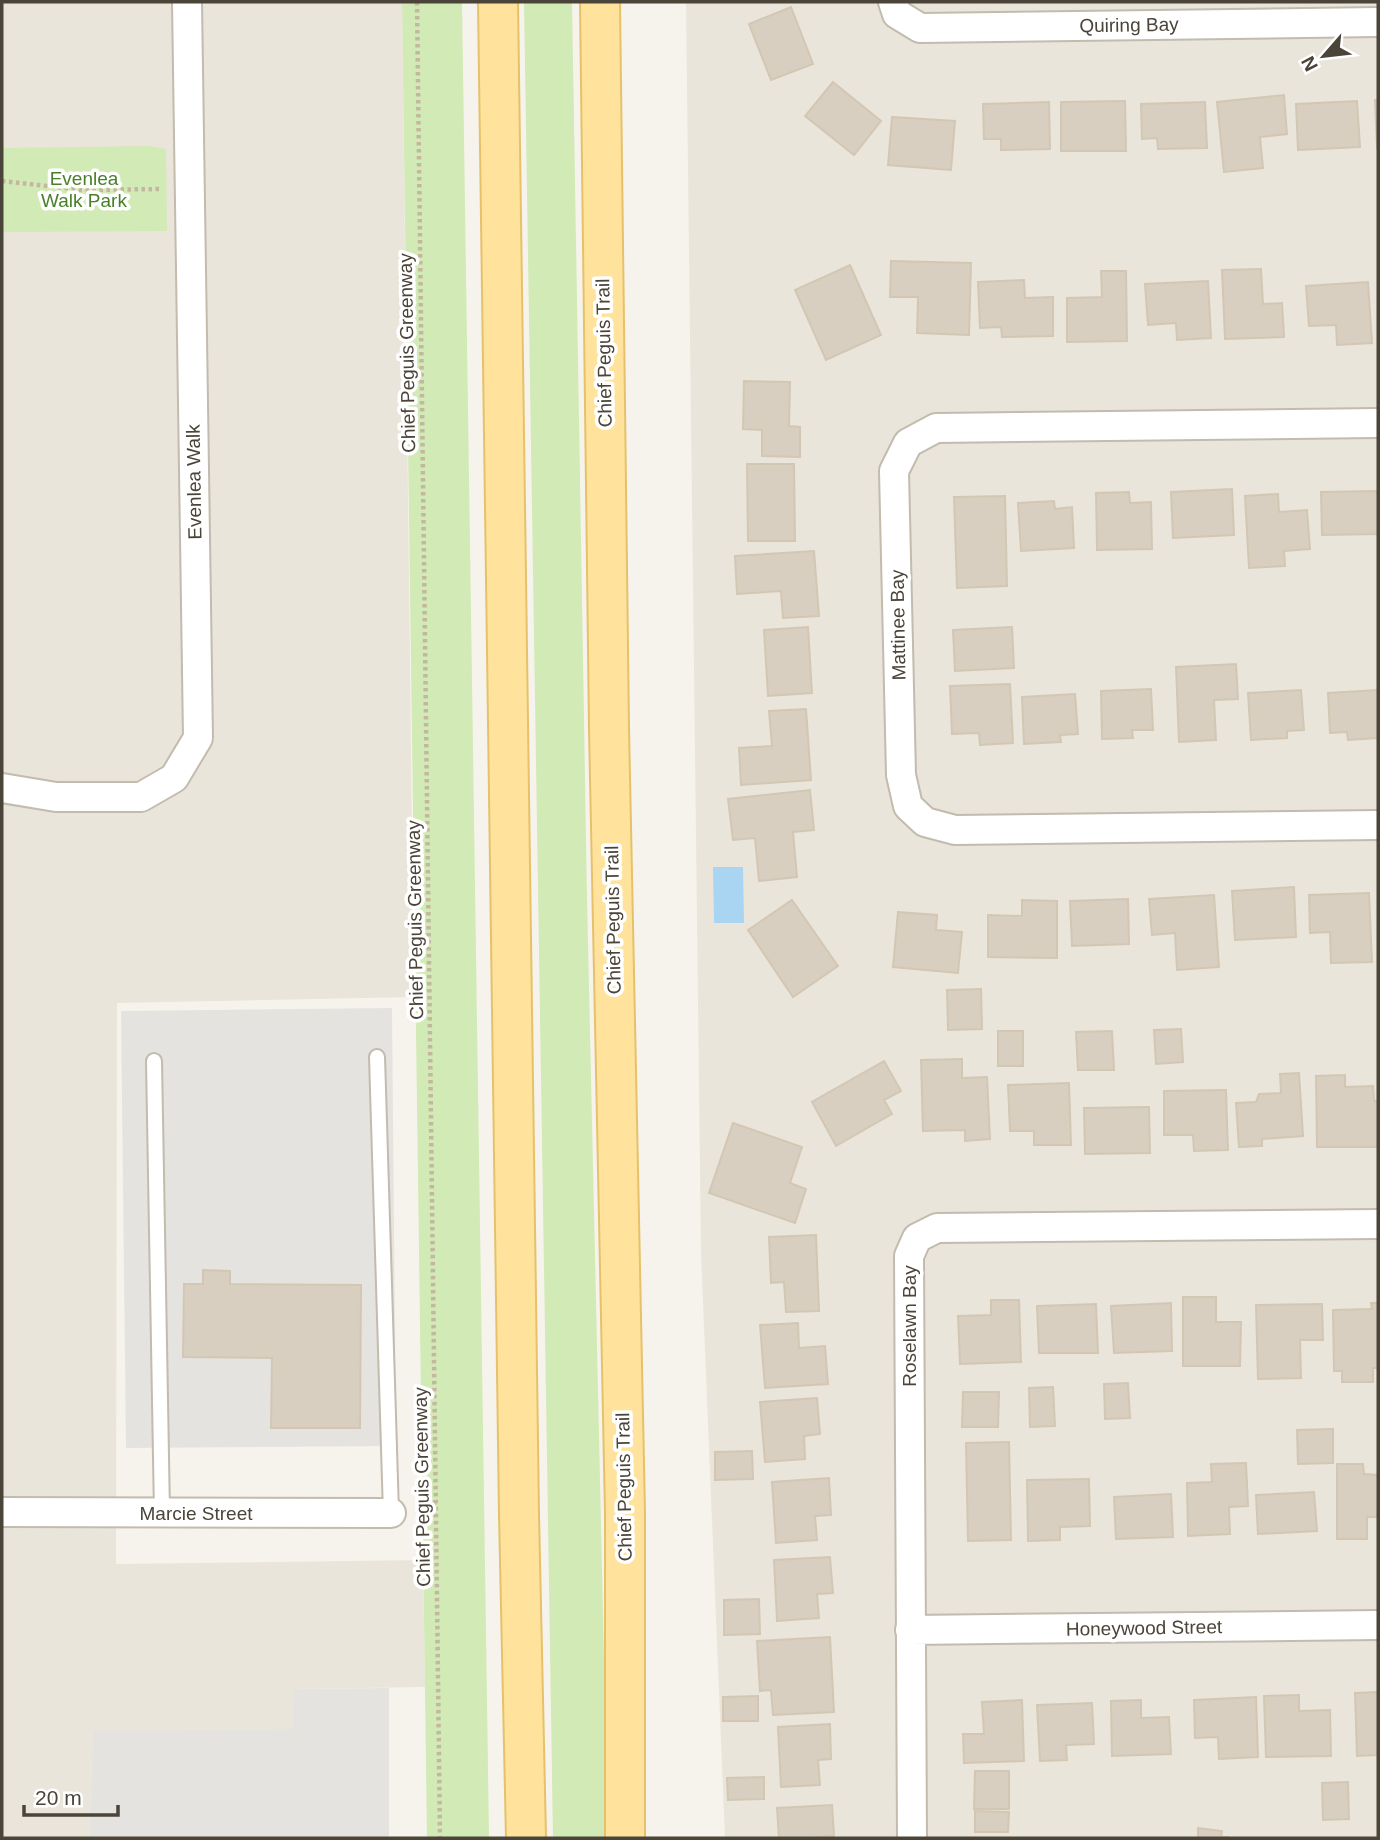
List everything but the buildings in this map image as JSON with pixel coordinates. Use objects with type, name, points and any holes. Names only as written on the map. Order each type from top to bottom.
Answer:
[{"type":"main road","points":[[498,2],[526,1838]]},
{"type":"main road","name":"Chief Peguis Trail","points":[[600,2],[609,742],[625,1513],[625,1838]]},
{"type":"street","name":"Evenlea Walk","points":[[2,788],[57,797],[141,797],[174,778],[198,738],[187,2]]},
{"type":"street","name":"Quiring Bay","points":[[893,2],[897,14],[920,28],[1378,22]]},
{"type":"street","name":"Mattinee Bay","points":[[1378,423],[936,428],[908,443],[894,471],[901,775],[908,806],[925,822],[955,830],[1378,825]]},
{"type":"street","name":"Roselawn Bay","points":[[912,1838],[909,1256],[917,1238],[937,1228],[1378,1224]]},
{"type":"street","name":"Marcie Street","points":[[2,1513],[391,1513]]},
{"type":"street","name":"Honeywood Street","points":[[910,1630],[1378,1625]]},
{"type":"lane","points":[[377,1057],[391,1513]]},
{"type":"lane","points":[[154,1061],[162,1513]]},
{"type":"path","name":"Chief Peguis Greenway","points":[[417,2],[440,1838]]},
{"type":"path","points":[[2,181],[103,191],[191,187]]},
{"type":"shaded area","points":[[2,2],[402,2],[414,997],[117,1003],[116,1564],[423,1560],[425,1687],[294,1689],[294,1733],[93,1732],[89,1838],[2,1838]]},
{"type":"shaded area","points":[[686,2],[1378,2],[1378,1838],[725,1838],[701,1253]]},
{"type":"shaded area","points":[[392,1008],[396,1446],[126,1448],[121,1011]]},
{"type":"shaded area","points":[[389,1688],[389,1838],[89,1838],[93,1732],[293,1729],[294,1689]]},
{"type":"green space","points":[[402,2],[462,2],[489,1838],[427,1838]]},
{"type":"green space","points":[[524,2],[572,2],[587,899],[608,1838],[553,1838]]},
{"type":"green space","name":"Evenlea Walk Park","points":[[149,146],[166,149],[167,231],[2,232],[2,148]]},
{"type":"water","points":[[713,867],[743,867],[744,923],[714,923]]}]
